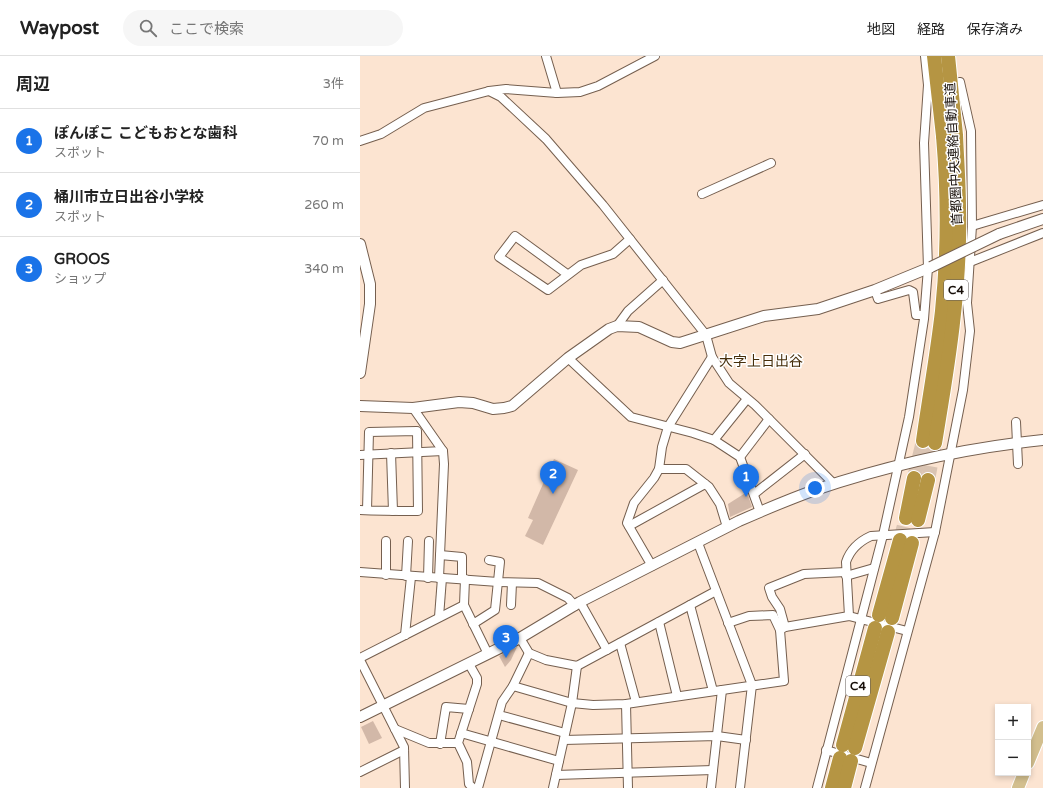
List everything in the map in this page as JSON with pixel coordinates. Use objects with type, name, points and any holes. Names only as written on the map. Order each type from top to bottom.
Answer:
[{"type":"highway","name":"首都圏中央連絡自動車道","points":[[929,442],[948,360],[956,290],[960,209],[949,136],[934,56]]},
{"type":"highway","name":"首都圏中央連絡自動車道","points":[[948,56],[949,136]]},
{"type":"highway","points":[[912,519],[921,479]]},
{"type":"highway","name":"C4","points":[[832,788],[847,753],[906,542]]},
{"type":"highway","name":"C4","points":[[844,788],[847,753]]},
{"type":"main road","points":[[1031,756],[1043,727]]},
{"type":"main road","points":[[1018,788],[1023,776]]},
{"type":"street","points":[[546,56],[557,93]]},
{"type":"street","points":[[360,141],[381,134],[424,108],[489,91],[506,89],[557,93],[580,92],[598,86],[655,56]]},
{"type":"street","points":[[817,788],[883,535],[909,417],[924,315],[929,268],[924,143],[928,85],[925,56]]},
{"type":"street","points":[[865,788],[935,532],[960,408],[970,332],[967,303],[972,226],[971,131],[960,82],[928,85]]},
{"type":"street","points":[[489,91],[502,97],[546,139],[630,239],[706,335],[712,357],[729,383],[769,419],[834,484]]},
{"type":"street","points":[[702,194],[771,163]]},
{"type":"street","points":[[972,226],[1043,205]]},
{"type":"street","points":[[360,406],[413,408],[459,402],[473,403],[493,409],[512,406],[568,358],[609,329],[617,326],[639,327],[672,342],[680,343],[764,316],[818,309],[875,290],[929,268],[999,234],[1043,219]]},
{"type":"street","points":[[970,262],[1043,233]]},
{"type":"street","points":[[567,274],[515,236],[499,257],[548,290],[567,274],[581,265],[613,254],[630,239]]},
{"type":"street","points":[[360,244],[370,284],[370,304],[364,326],[360,373]]},
{"type":"street","points":[[617,326],[628,311],[663,280]]},
{"type":"street","points":[[875,290],[878,299],[909,290],[913,292],[916,315],[924,315]]},
{"type":"street","points":[[652,566],[627,523],[634,503],[654,478],[659,468],[662,447],[668,426],[712,357]]},
{"type":"street","points":[[568,358],[632,417],[714,440],[740,457],[760,512]]},
{"type":"street","points":[[714,440],[747,399]]},
{"type":"street","points":[[413,408],[443,451],[444,464],[440,555],[440,617]]},
{"type":"street","points":[[740,457],[769,419]]},
{"type":"street","points":[[1016,422],[1018,464]]},
{"type":"street","points":[[417,431],[417,452],[418,511],[364,510],[364,454],[369,432],[417,431]]},
{"type":"street","points":[[360,717],[520,638],[578,604],[727,527],[760,512],[834,484],[881,469],[951,453],[1017,442],[1043,440]]},
{"type":"street","points":[[364,454],[443,451]]},
{"type":"street","points":[[391,453],[393,511]]},
{"type":"street","points":[[754,494],[805,454]]},
{"type":"street","points":[[659,468],[686,469],[705,484],[720,504],[727,527]]},
{"type":"street","points":[[629,526],[705,484]]},
{"type":"street","points":[[849,616],[846,574],[849,555],[854,548],[865,539],[883,535],[935,532]]},
{"type":"street","points":[[386,541],[386,575]]},
{"type":"street","points":[[405,635],[408,541]]},
{"type":"street","points":[[428,578],[429,541]]},
{"type":"street","points":[[698,543],[752,685],[740,788]]},
{"type":"street","points":[[440,555],[462,557],[464,605],[488,654]]},
{"type":"street","points":[[473,624],[495,610],[500,562],[489,560]]},
{"type":"street","points":[[513,686],[572,703],[593,705],[626,704],[784,681],[780,609],[772,597],[769,588],[804,574],[846,574],[874,568]]},
{"type":"street","points":[[360,572],[428,578],[538,583],[578,604],[607,650]]},
{"type":"street","points":[[511,604],[512,582]]},
{"type":"street","points":[[520,638],[529,653],[546,660],[577,666],[716,591]]},
{"type":"street","points":[[405,788],[404,750],[360,659],[464,605]]},
{"type":"street","points":[[690,605],[713,691]]},
{"type":"street","points":[[728,623],[749,616],[773,615],[782,629]]},
{"type":"street","points":[[782,629],[849,616],[907,631]]},
{"type":"street","points":[[659,622],[677,696]]},
{"type":"street","points":[[620,643],[636,702]]},
{"type":"street","points":[[482,788],[478,788],[502,702],[513,686],[529,653]]},
{"type":"street","points":[[469,664],[477,678],[477,684],[458,743],[467,762],[469,784],[473,788]]},
{"type":"street","points":[[553,788],[572,703],[577,666]]},
{"type":"street","points":[[711,788],[722,690]]},
{"type":"street","points":[[626,704],[628,788]]},
{"type":"street","points":[[440,744],[446,707],[469,709]]},
{"type":"street","points":[[499,715],[565,737],[626,739],[717,736],[746,740]]},
{"type":"street","points":[[395,729],[429,743],[458,743]]},
{"type":"street","points":[[461,733],[559,761]]},
{"type":"street","points":[[360,772],[404,750]]},
{"type":"street","points":[[826,750],[871,763]]},
{"type":"street","points":[[556,775],[713,770]]},
{"type":"building","points":[[554,459],[578,470],[543,545],[525,536],[533,520],[528,518]]},
{"type":"building","points":[[747,492],[752,507],[730,517],[728,504]]},
{"type":"building","points":[[517,647],[511,660],[505,667],[499,656]]},
{"type":"building","points":[[373,721],[382,738],[369,744],[361,727]]},
{"type":"tunnel","points":[[914,478],[923,441]]},
{"type":"tunnel","points":[[928,480],[935,443]]},
{"type":"tunnel","points":[[900,540],[906,518]]},
{"type":"place","name":"桶川市立日出谷小学校","points":[[553,494]]},
{"type":"place","name":"ぽんぽこ こどもおとな歯科","points":[[746,497]]},
{"type":"place","name":"GROOS","points":[[506,658]]},
{"type":"district","name":"大字上日出谷","points":[[761,361]]}]
